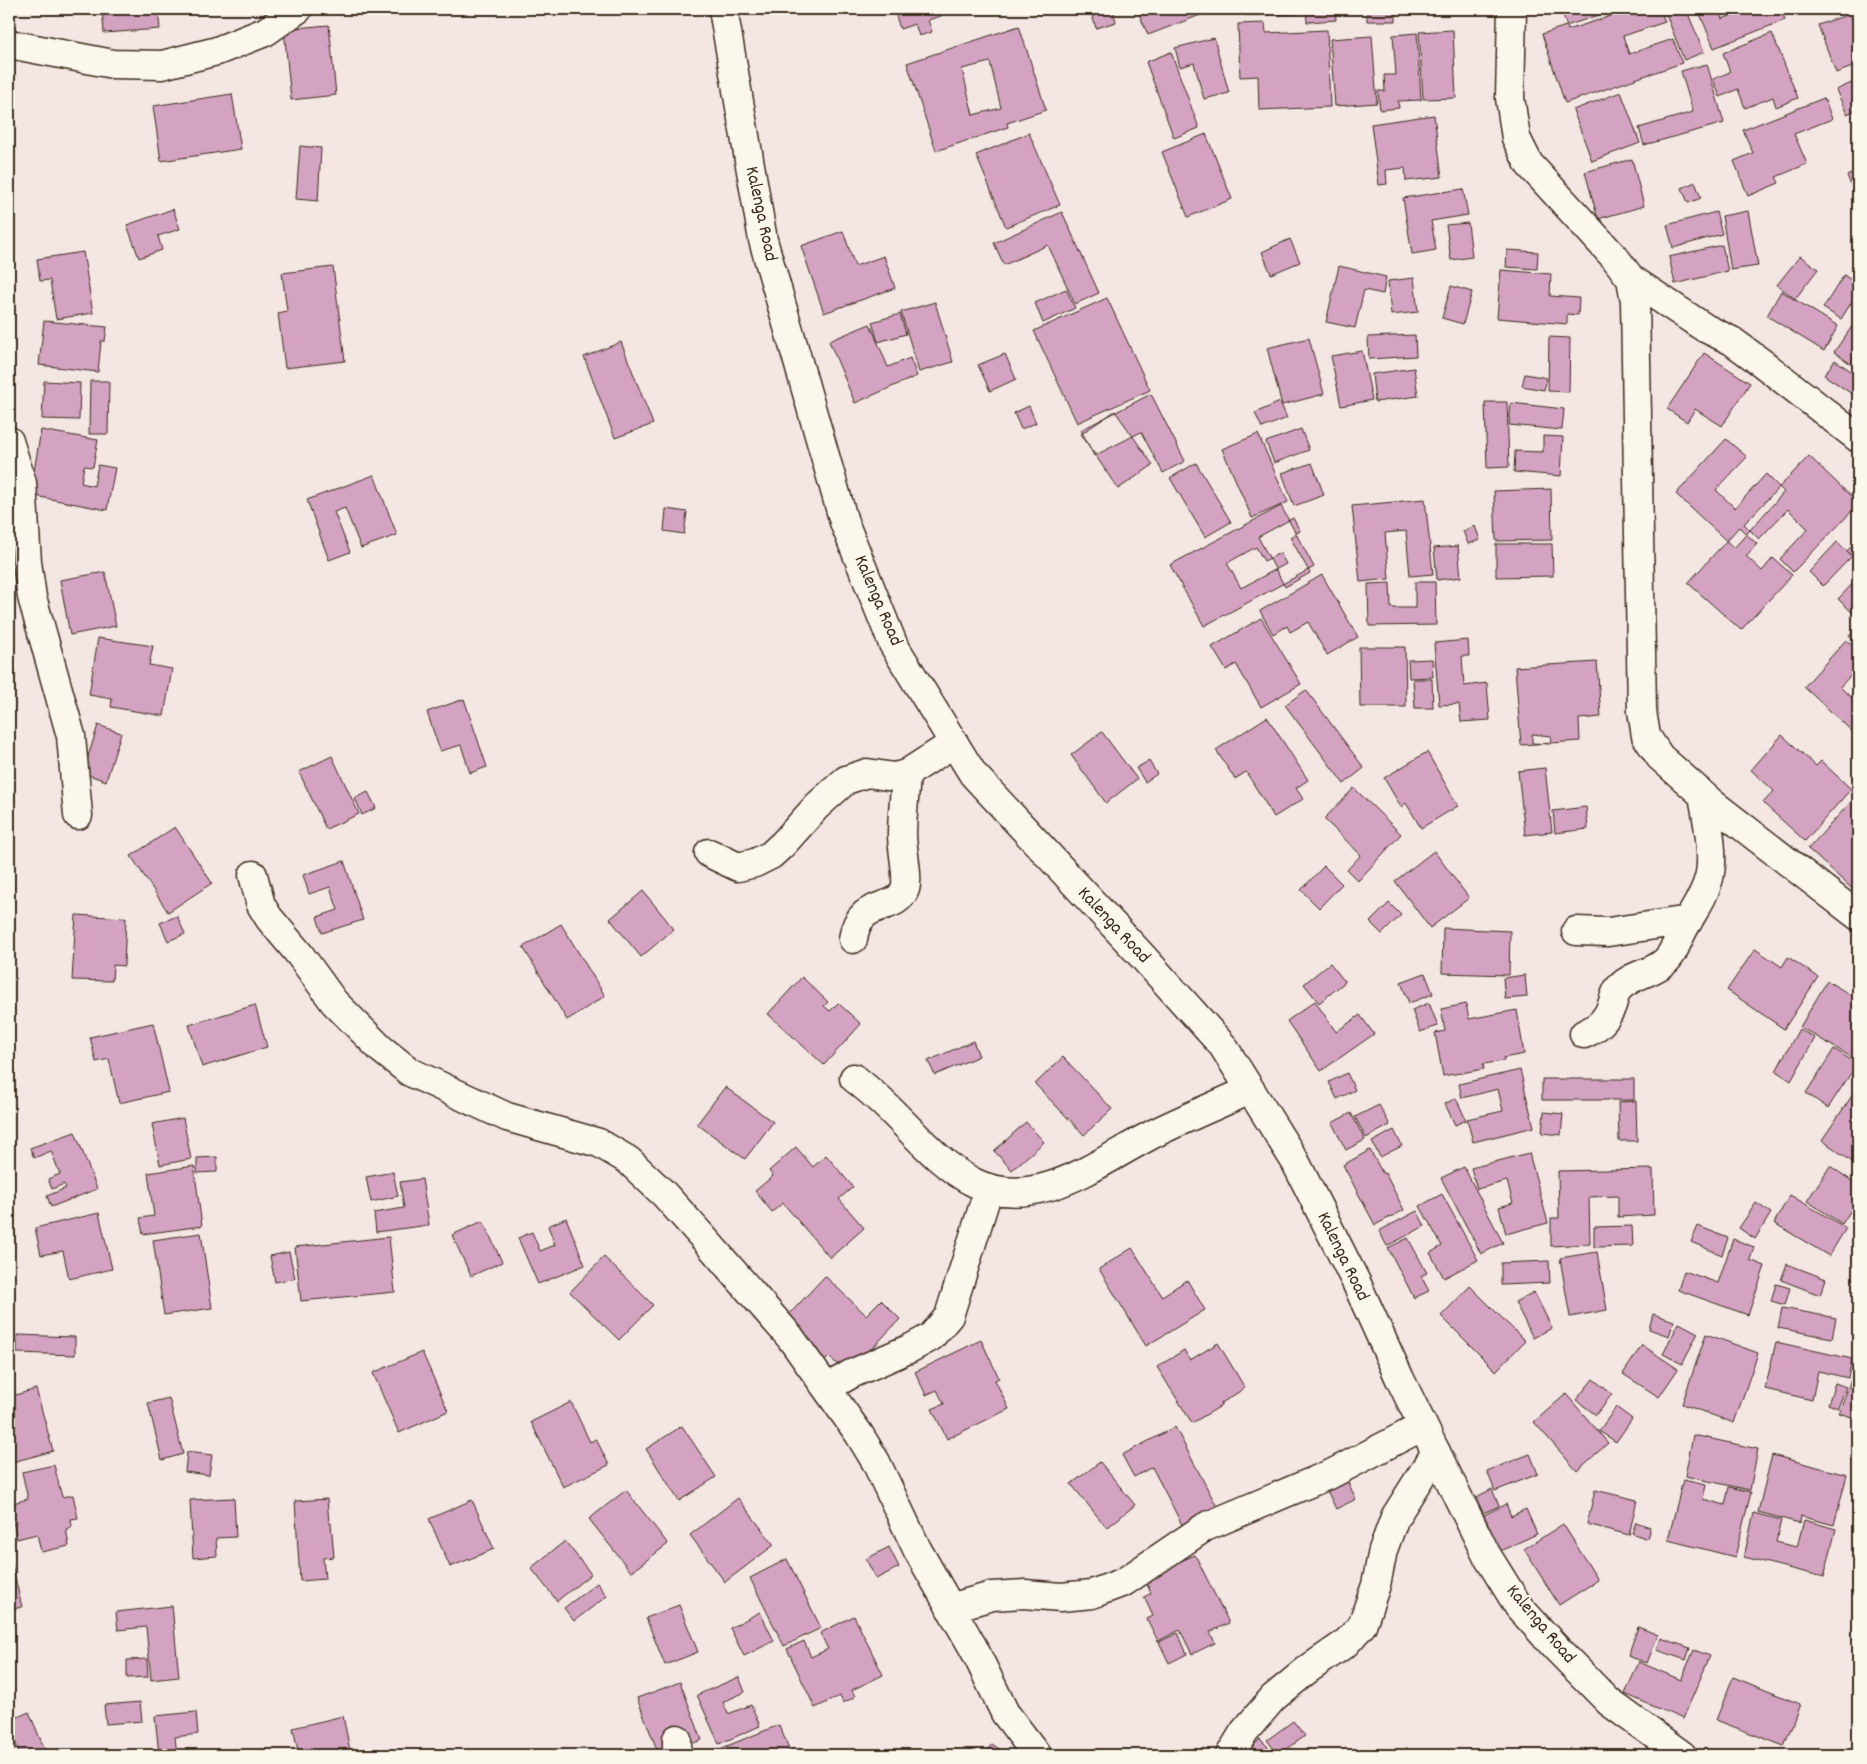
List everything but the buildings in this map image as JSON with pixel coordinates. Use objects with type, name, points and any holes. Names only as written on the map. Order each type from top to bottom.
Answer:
[{"type":"street","points":[[9,44],[113,64],[162,65],[217,51],[265,32],[298,9]]},
{"type":"street","name":"Kalenga Road","points":[[723,9],[763,240],[844,522],[894,644],[973,774],[1222,1046],[1295,1160],[1356,1282],[1423,1426],[1486,1554],[1519,1607],[1609,1702],[1682,1755]]},
{"type":"street","points":[[1512,9],[1510,98],[1516,138],[1529,164],[1616,259],[1631,280],[1705,328],[1732,341],[1858,438]]},
{"type":"street","points":[[1631,280],[1637,323],[1642,711],[1646,736],[1660,757],[1703,795],[1858,916]]},
{"type":"street","points":[[9,441],[22,483],[27,562],[32,597],[71,736],[78,815]]},
{"type":"street","points":[[709,853],[738,867],[755,863],[777,850],[817,806],[846,780],[867,773],[894,777],[906,774],[954,743]]},
{"type":"street","points":[[853,939],[855,928],[862,915],[899,898],[905,889],[902,837],[906,774]]},
{"type":"street","points":[[1584,1034],[1595,1030],[1605,1020],[1620,986],[1629,979],[1662,964],[1671,955],[1702,897],[1711,864],[1703,795]]},
{"type":"street","points":[[253,875],[261,905],[268,918],[300,955],[334,1002],[381,1049],[410,1072],[507,1117],[600,1142],[628,1160],[664,1194],[709,1244],[790,1337],[859,1434],[876,1462],[917,1550],[974,1649],[1006,1713],[1037,1755]]},
{"type":"street","points":[[1576,931],[1608,932],[1689,920]]},
{"type":"street","points":[[854,1078],[883,1102],[949,1166],[973,1182],[989,1188],[1013,1193],[1047,1187],[1103,1162],[1155,1133],[1250,1090]]},
{"type":"street","points":[[827,1388],[851,1374],[931,1337],[949,1316],[989,1188]]},
{"type":"street","points":[[950,1608],[992,1596],[1025,1594],[1062,1597],[1092,1594],[1124,1582],[1205,1527],[1333,1473],[1423,1426]]},
{"type":"street","points":[[1230,1755],[1244,1732],[1273,1698],[1307,1670],[1346,1644],[1362,1625],[1376,1586],[1383,1550],[1395,1517],[1436,1452]]}]
